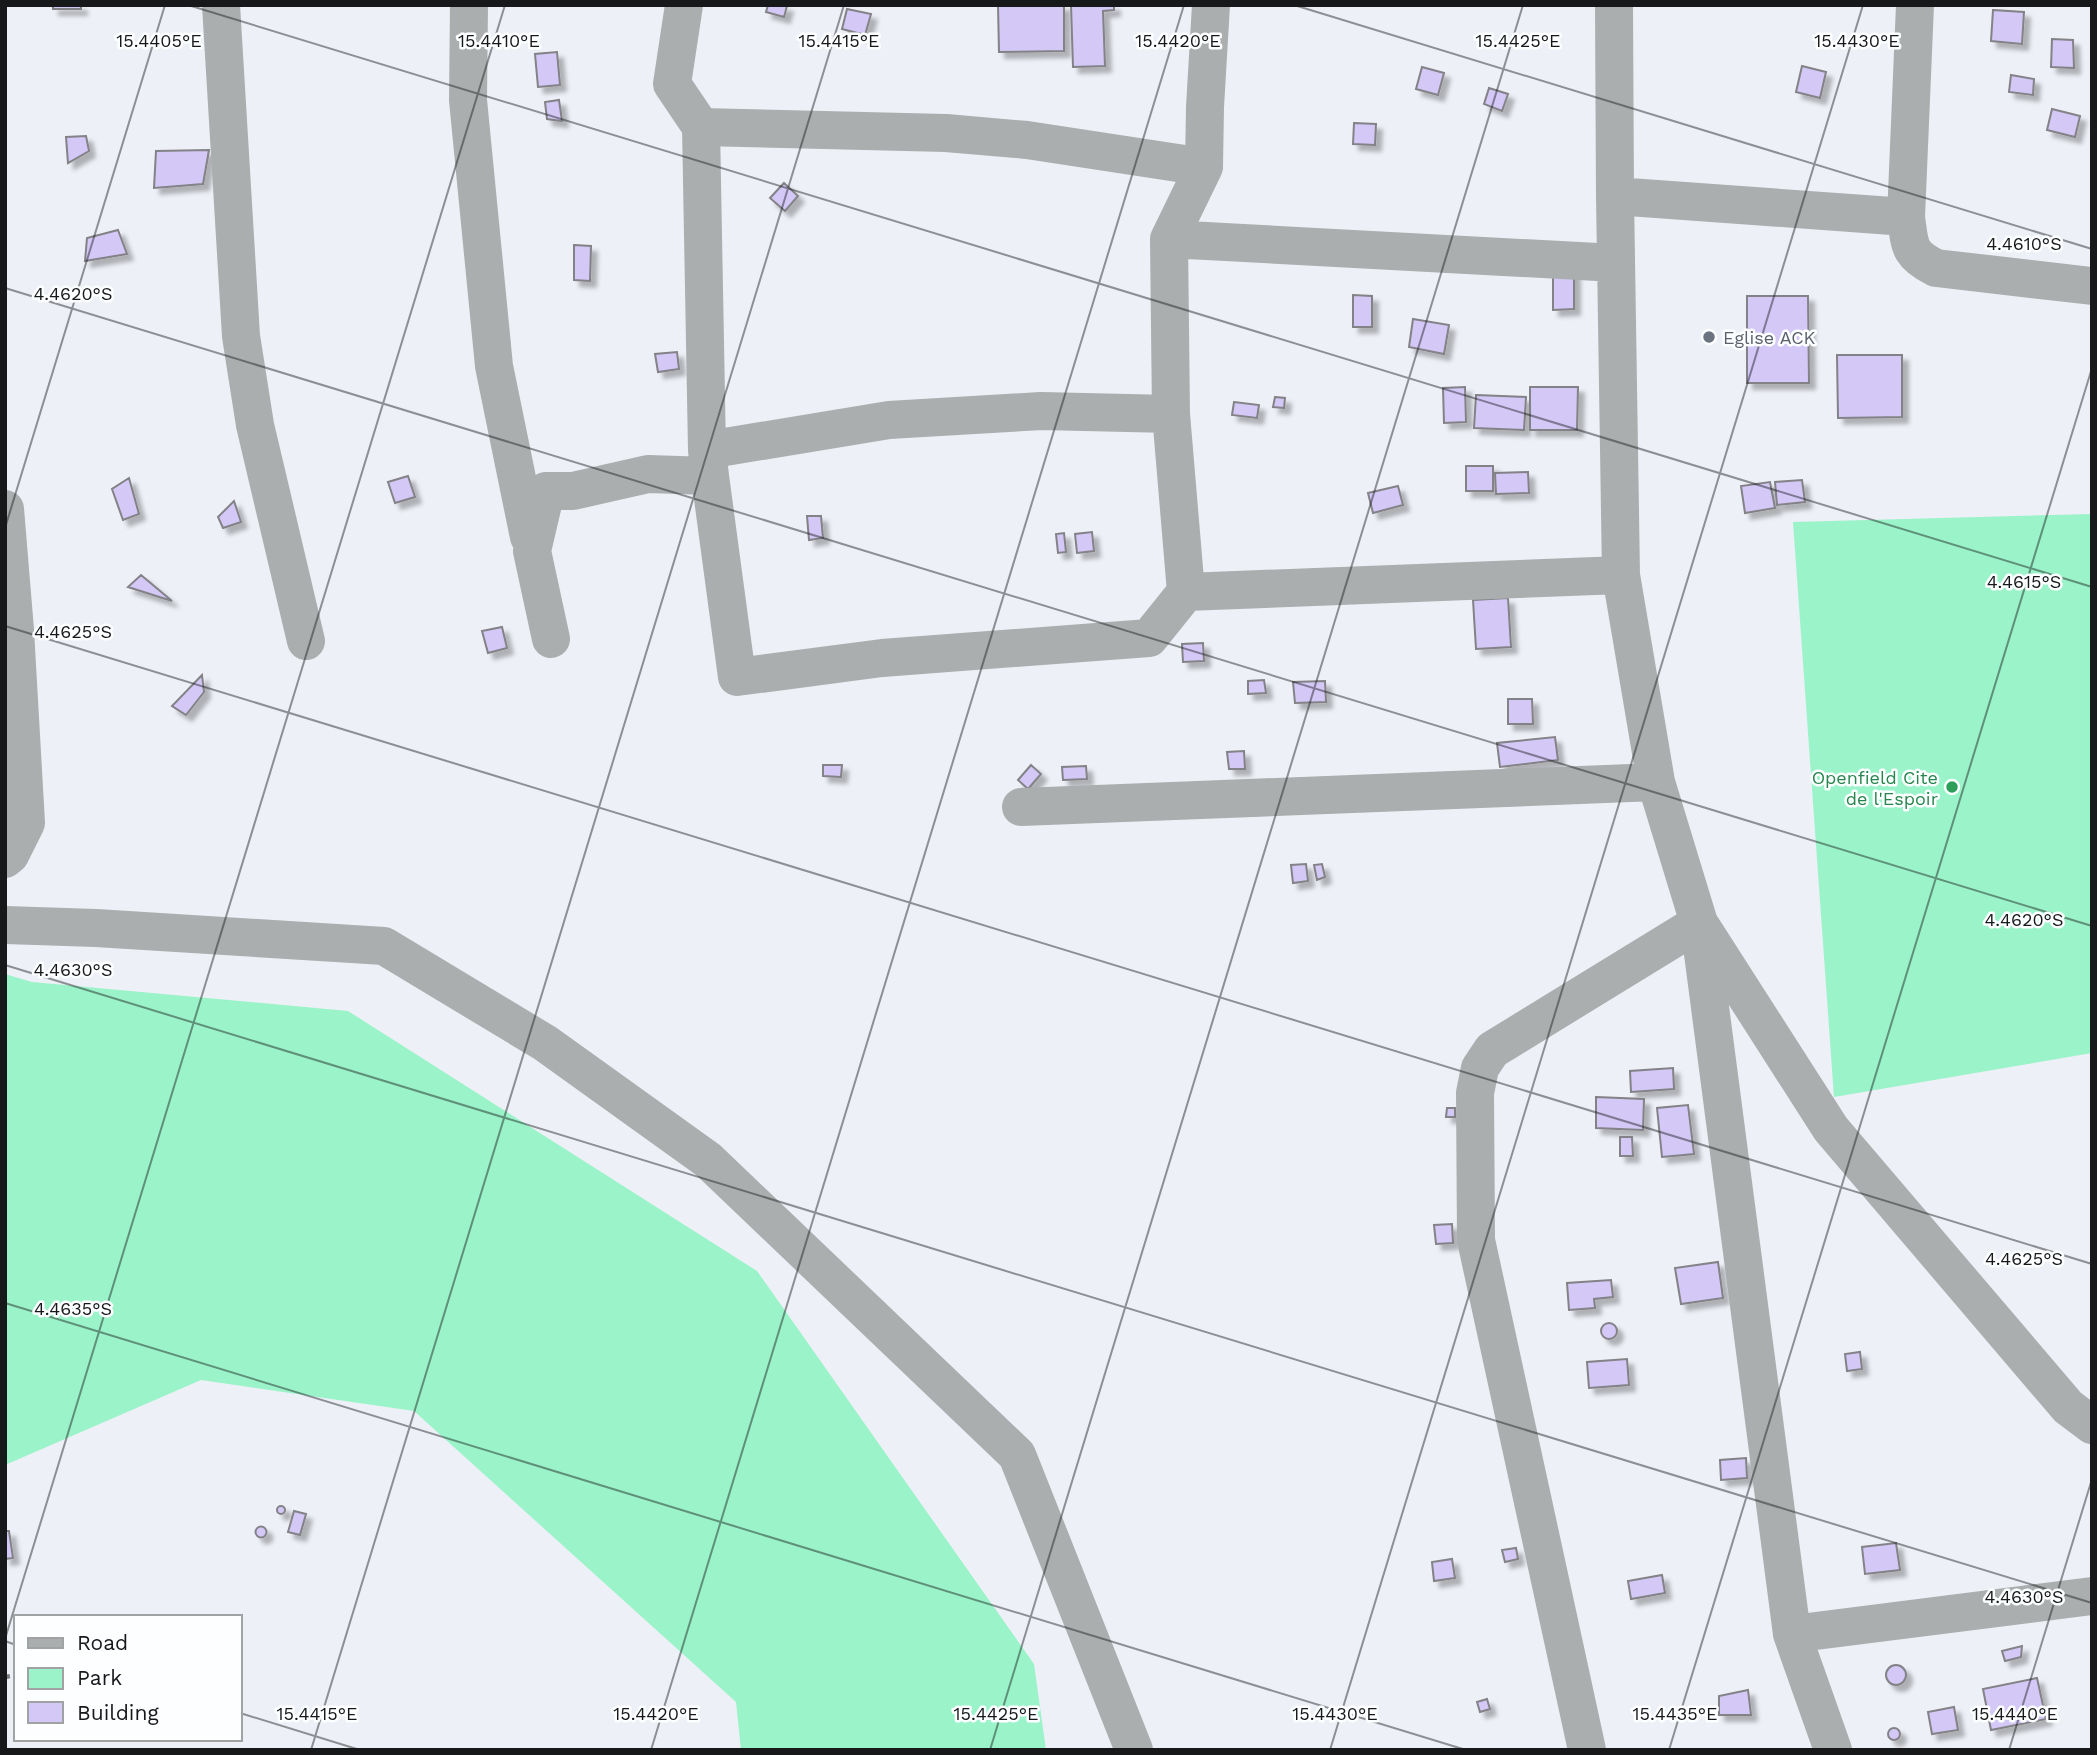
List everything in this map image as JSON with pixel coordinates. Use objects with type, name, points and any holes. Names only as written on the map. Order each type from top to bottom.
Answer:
[{"type":"street","points":[[221,5],[241,336],[255,425],[306,641]]},
{"type":"street","points":[[469,5],[468,100],[494,366],[551,639]]},
{"type":"street","points":[[684,5],[672,84],[701,127],[709,463],[737,677],[882,658],[1149,638],[1186,592],[1171,414],[1169,239],[1204,167],[1212,5]]},
{"type":"street","points":[[1614,5],[1621,575],[1656,782],[1699,923],[1792,1634],[1833,1750]]},
{"type":"street","points":[[1915,5],[1906,216],[1910,242],[1918,259],[1936,268],[2092,286]]},
{"type":"street","points":[[701,127],[946,133],[1027,140],[1204,167]]},
{"type":"street","points":[[1615,196],[1906,216]]},
{"type":"street","points":[[1169,239],[1616,263]]},
{"type":"street","points":[[532,551],[546,491],[573,491],[709,463],[889,420],[1041,411],[1171,414]]},
{"type":"street","points":[[5,509],[26,823],[10,855],[5,859]]},
{"type":"street","points":[[1186,592],[1621,575]]},
{"type":"street","points":[[1021,807],[1656,782]]},
{"type":"street","points":[[1699,923],[1831,1129],[2068,1407],[2092,1425]]},
{"type":"street","points":[[1587,1750],[1476,1240],[1475,1093],[1480,1068],[1492,1050],[1699,923]]},
{"type":"street","points":[[5,925],[384,946],[545,1042],[708,1160],[1017,1455],[1134,1750]]},
{"type":"street","points":[[1792,1634],[2092,1596]]},
{"type":"green space","name":"Openfield Cite de l'Espoir","points":[[2092,514],[2092,1053],[1834,1097],[1793,522]]},
{"type":"green space","points":[[5,974],[32,982],[348,1011],[757,1271],[1034,1664],[1046,1750],[741,1750],[736,1702],[414,1411],[201,1380],[5,1465]]},
{"type":"building","points":[[53,5],[81,5],[81,9],[53,9]]},
{"type":"building","points":[[768,5],[787,6],[784,17],[766,12]]},
{"type":"building","points":[[998,5],[1064,5],[1064,51],[999,52]]},
{"type":"building","points":[[1071,5],[1114,5],[1114,10],[1103,11],[1105,66],[1073,67]]},
{"type":"building","points":[[847,9],[871,14],[865,35],[842,29]]},
{"type":"building","points":[[1993,10],[2024,12],[2022,44],[1991,41]]},
{"type":"building","points":[[2052,39],[2073,40],[2074,68],[2051,67]]},
{"type":"building","points":[[557,52],[560,85],[538,87],[535,54]]},
{"type":"building","points":[[1802,66],[1826,72],[1820,98],[1796,92]]},
{"type":"building","points":[[1422,67],[1444,73],[1438,95],[1416,89]]},
{"type":"building","points":[[2011,75],[2034,79],[2033,95],[2009,92]]},
{"type":"building","points":[[1489,88],[1508,94],[1502,111],[1484,104]]},
{"type":"building","points":[[559,100],[562,121],[547,119],[545,102]]},
{"type":"building","points":[[2052,109],[2080,116],[2075,137],[2047,130]]},
{"type":"building","points":[[1354,123],[1376,124],[1375,145],[1353,144]]},
{"type":"building","points":[[86,136],[89,151],[68,163],[66,137]]},
{"type":"building","points":[[209,150],[203,184],[154,188],[156,151]]},
{"type":"building","points":[[784,183],[798,196],[785,211],[770,198]]},
{"type":"building","points":[[118,230],[127,254],[85,261],[87,238]]},
{"type":"building","points":[[574,245],[591,246],[590,281],[574,280]]},
{"type":"building","points":[[1553,268],[1574,268],[1574,309],[1553,310]]},
{"type":"building","points":[[1353,295],[1372,296],[1372,327],[1353,327]]},
{"type":"building","points":[[1747,296],[1808,296],[1809,383],[1747,383]]},
{"type":"building","points":[[1413,319],[1449,325],[1444,354],[1409,347]]},
{"type":"building","points":[[677,352],[679,369],[658,372],[655,354]]},
{"type":"building","points":[[1837,355],[1902,355],[1902,417],[1838,418]]},
{"type":"building","points":[[1465,387],[1466,422],[1444,423],[1443,388]]},
{"type":"building","points":[[1530,387],[1578,387],[1577,430],[1530,430]]},
{"type":"building","points":[[1476,395],[1526,397],[1524,430],[1474,428]]},
{"type":"building","points":[[1275,397],[1285,398],[1284,408],[1273,407]]},
{"type":"building","points":[[1234,402],[1259,405],[1257,418],[1232,415]]},
{"type":"building","points":[[1466,466],[1493,466],[1493,491],[1466,491]]},
{"type":"building","points":[[1528,472],[1529,493],[1496,494],[1495,473]]},
{"type":"building","points":[[408,476],[415,497],[395,503],[388,482]]},
{"type":"building","points":[[129,478],[139,514],[123,520],[112,489]]},
{"type":"building","points":[[1802,480],[1805,502],[1777,505],[1775,482]]},
{"type":"building","points":[[1770,482],[1775,508],[1745,513],[1741,486]]},
{"type":"building","points":[[1398,486],[1403,505],[1373,513],[1368,493]]},
{"type":"building","points":[[234,501],[241,522],[223,528],[218,517]]},
{"type":"building","points":[[807,516],[821,516],[823,538],[809,540]]},
{"type":"building","points":[[1092,532],[1094,551],[1077,553],[1075,534]]},
{"type":"building","points":[[1064,533],[1066,552],[1058,553],[1056,534]]},
{"type":"building","points":[[141,575],[172,601],[128,587]]},
{"type":"building","points":[[1508,598],[1511,647],[1476,649],[1473,600]]},
{"type":"building","points":[[502,627],[507,648],[488,653],[482,631]]},
{"type":"building","points":[[1203,643],[1204,661],[1183,662],[1182,644]]},
{"type":"building","points":[[202,675],[204,692],[186,715],[172,706]]},
{"type":"building","points":[[1264,680],[1266,693],[1248,694],[1248,681]]},
{"type":"building","points":[[1325,681],[1326,702],[1295,703],[1293,682]]},
{"type":"building","points":[[1508,699],[1532,699],[1533,724],[1508,724]]},
{"type":"building","points":[[1555,737],[1558,760],[1500,767],[1497,743]]},
{"type":"building","points":[[1244,751],[1245,769],[1229,769],[1227,752]]},
{"type":"building","points":[[823,765],[842,765],[841,777],[823,776]]},
{"type":"building","points":[[1031,765],[1041,774],[1028,789],[1018,780]]},
{"type":"building","points":[[1086,766],[1087,779],[1063,780],[1062,767]]},
{"type":"building","points":[[1306,864],[1308,881],[1293,883],[1291,865]]},
{"type":"building","points":[[1322,864],[1325,877],[1317,880],[1314,865]]},
{"type":"building","points":[[1673,1068],[1674,1089],[1631,1092],[1630,1071]]},
{"type":"building","points":[[1596,1097],[1644,1099],[1643,1130],[1596,1128]]},
{"type":"building","points":[[1688,1105],[1694,1154],[1662,1157],[1657,1108]]},
{"type":"building","points":[[1447,1108],[1455,1108],[1455,1117],[1446,1117]]},
{"type":"building","points":[[1620,1137],[1632,1137],[1633,1156],[1620,1156]]},
{"type":"building","points":[[1452,1224],[1453,1243],[1436,1244],[1434,1225]]},
{"type":"building","points":[[1718,1262],[1723,1298],[1681,1304],[1675,1268]]},
{"type":"building","points":[[1611,1280],[1613,1297],[1594,1299],[1595,1308],[1569,1310],[1567,1283]]},
{"type":"building","points":[[1606,1323],[1612,1323],[1617,1331],[1615,1337],[1606,1339],[1601,1334],[1601,1328]]},
{"type":"building","points":[[1860,1352],[1862,1369],[1847,1371],[1845,1354]]},
{"type":"building","points":[[1627,1359],[1629,1385],[1589,1388],[1587,1362]]},
{"type":"building","points":[[1746,1458],[1747,1478],[1721,1480],[1720,1460]]},
{"type":"building","points":[[281,1506],[285,1510],[281,1514],[277,1510]]},
{"type":"building","points":[[294,1511],[306,1514],[300,1535],[288,1532]]},
{"type":"building","points":[[261,1526],[267,1532],[261,1538],[255,1532]]},
{"type":"building","points":[[5,1531],[9,1531],[13,1558],[5,1559]]},
{"type":"building","points":[[1896,1543],[1900,1570],[1865,1574],[1862,1547]]},
{"type":"building","points":[[1516,1548],[1518,1559],[1505,1562],[1502,1550]]},
{"type":"building","points":[[1452,1559],[1455,1578],[1434,1581],[1432,1562]]},
{"type":"building","points":[[1662,1575],[1665,1593],[1631,1599],[1628,1581]]},
{"type":"building","points":[[2022,1646],[2021,1657],[2005,1661],[2002,1651]]},
{"type":"building","points":[[1896,1665],[1903,1668],[1906,1675],[1903,1682],[1896,1685],[1889,1682],[1886,1675],[1889,1668]]},
{"type":"building","points":[[2037,1678],[2046,1719],[1991,1730],[1983,1689]]},
{"type":"building","points":[[1748,1690],[1751,1715],[1719,1715],[1719,1696]]},
{"type":"building","points":[[1487,1699],[1490,1709],[1480,1712],[1477,1702]]},
{"type":"building","points":[[1954,1707],[1958,1730],[1932,1734],[1928,1712]]},
{"type":"building","points":[[1889,1729],[1899,1729],[1899,1739],[1889,1739]]},
{"type":"place","name":"Eglise ACK","points":[[1709,337]]},
{"type":"place","name":"Openfield Cite de l'Espoir","points":[[1952,787]]}]
